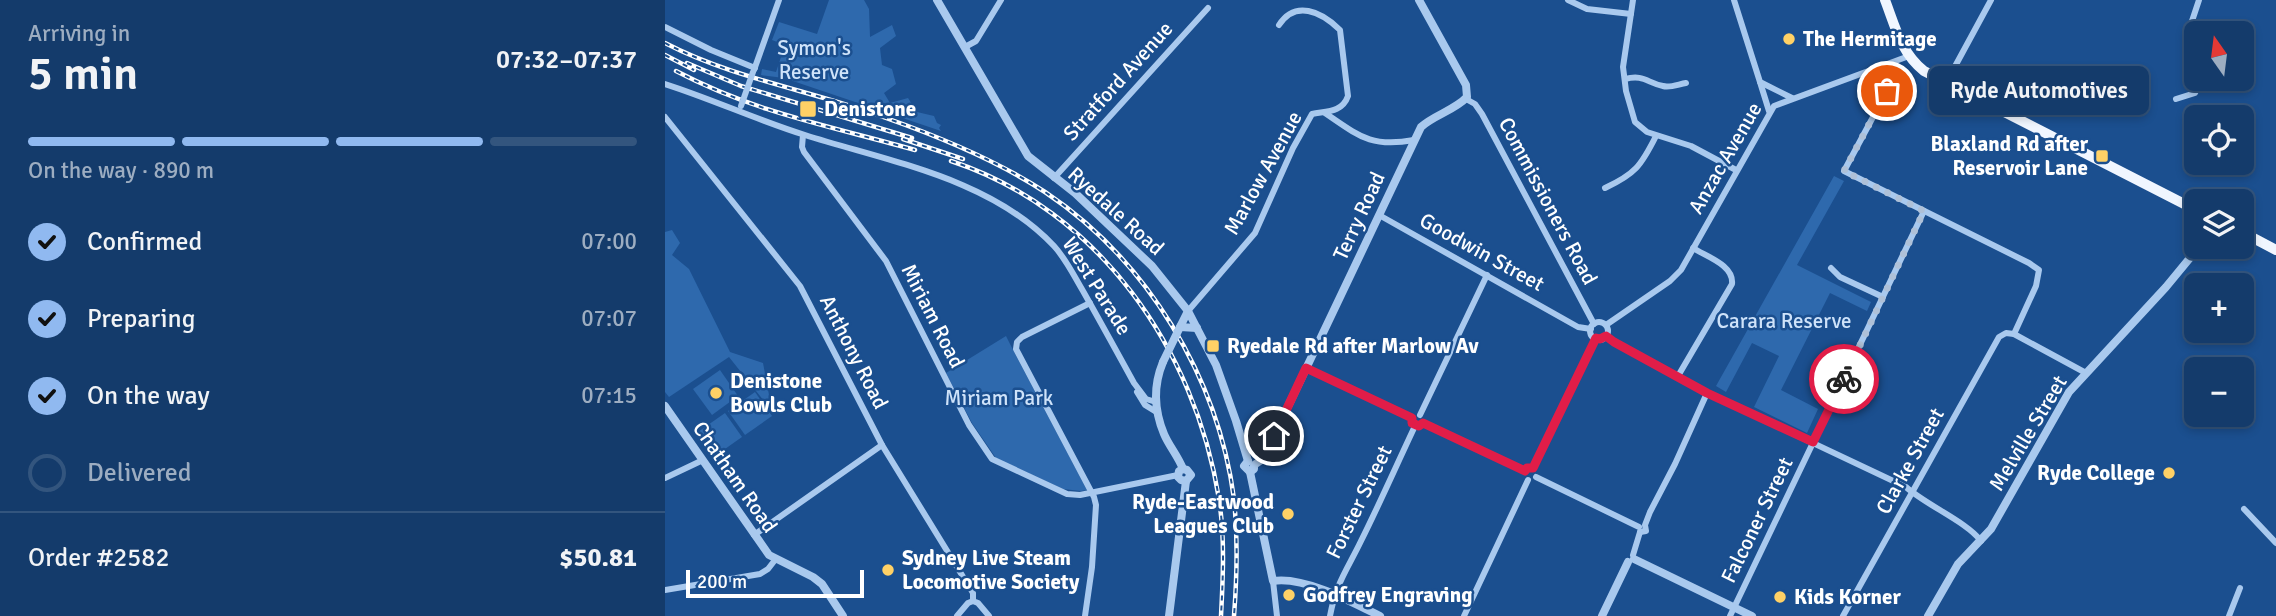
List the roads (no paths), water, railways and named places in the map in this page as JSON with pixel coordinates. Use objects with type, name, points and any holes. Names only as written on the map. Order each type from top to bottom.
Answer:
[{"type":"main road","points":[[1885,0],[1902,46],[1924,71],[2184,204]]},
{"type":"main road","points":[[2254,238],[2276,250]]},
{"type":"street","points":[[741,109],[779,0]]},
{"type":"street","name":"Ryedale Road","points":[[937,0],[1021,147],[1037,165],[1075,193],[1152,266],[1188,312],[1207,345],[1251,466],[1277,616]]},
{"type":"street","points":[[965,47],[976,41],[1001,0]]},
{"type":"street","points":[[1419,0],[1466,85],[1466,99]]},
{"type":"street","points":[[1568,0],[1587,9],[1631,14]]},
{"type":"street","points":[[1633,0],[1623,67],[1635,122],[1647,132],[1691,146],[1736,170]]},
{"type":"street","points":[[1734,0],[1769,111]]},
{"type":"street","points":[[1946,83],[1991,0]]},
{"type":"street","points":[[2192,21],[2199,0]]},
{"type":"street","name":"Marlow Avenue","points":[[1157,408],[1157,380],[1188,312],[1255,233],[1306,123],[1313,114],[1338,109],[1346,103],[1348,96],[1340,30],[1317,9],[1305,6],[1292,8],[1282,17],[1279,25]]},
{"type":"street","name":"Stratford Avenue","points":[[1054,178],[1208,8]]},
{"type":"street","points":[[665,27],[754,70]]},
{"type":"street","name":"Anzac Avenue","points":[[1606,325],[1676,276],[1769,111],[1778,103],[1909,56]]},
{"type":"street","points":[[1885,65],[1894,78],[1844,171],[2029,263],[2039,271],[2036,286],[2014,334],[2086,373]]},
{"type":"street","points":[[1625,79],[1641,78],[1664,87],[1686,83]]},
{"type":"street","points":[[1760,82],[1792,98]]},
{"type":"street","name":"West Parade","points":[[665,84],[741,109],[803,135],[904,164],[979,193],[1038,230],[1057,248],[1142,400],[1157,408]]},
{"type":"street","points":[[2176,99],[2196,91]]},
{"type":"street","name":"Terry Road","points":[[1251,466],[1263,459],[1420,127],[1466,99]]},
{"type":"street","name":"Commissioners Road","points":[[1466,99],[1475,104],[1482,114],[1592,326]]},
{"type":"street","points":[[1325,113],[1360,137],[1381,143],[1414,141]]},
{"type":"street","name":"Anthony Road","points":[[665,117],[800,286],[882,445],[973,593],[974,601],[989,616]]},
{"type":"street","name":"Miriam Road","points":[[803,135],[804,152],[886,261],[969,425],[992,459],[1067,494],[1080,495],[1180,472]]},
{"type":"street","points":[[1605,188],[1628,177],[1644,159],[1656,136]]},
{"type":"street","name":"Falconer Street","points":[[1732,612],[1924,211]]},
{"type":"street","name":"Goodwin Street","points":[[1379,215],[1578,327],[1592,326]]},
{"type":"street","points":[[1678,376],[1732,284],[1728,269],[1693,248]]},
{"type":"street","name":"Melville Street","points":[[1928,616],[1958,564],[1991,529],[2069,392],[2166,288],[2189,259]]},
{"type":"street","points":[[1831,268],[1840,277],[1883,297]]},
{"type":"street","points":[[1420,415],[1487,275]]},
{"type":"street","points":[[1085,616],[1092,567],[1096,503],[1093,492],[1016,349],[1017,342],[1022,337],[1090,303]]},
{"type":"street","points":[[1567,320],[1582,324],[1587,319],[1587,312]]},
{"type":"street","points":[[1600,322],[1606,325],[1606,336],[1596,338],[1592,335],[1592,326],[1600,322]]},
{"type":"street","points":[[1180,327],[1197,328]]},
{"type":"street","name":"Clarke Street","points":[[1843,616],[1999,337],[2006,333],[2014,334]]},
{"type":"street","points":[[1606,336],[1707,393],[1897,483],[1970,530],[1981,541]]},
{"type":"street","points":[[1533,468],[1596,338]]},
{"type":"street","points":[[1306,368],[1412,418]]},
{"type":"street","name":"West Parade","points":[[1134,383],[1157,408],[1180,472],[1187,470],[1190,473],[1186,481],[1169,616]]},
{"type":"street","points":[[1602,616],[1632,559],[1641,528],[1707,393]]},
{"type":"street","name":"Chatham Road","points":[[665,406],[769,555],[822,584],[843,616]]},
{"type":"street","points":[[1412,418],[1420,415]]},
{"type":"street","points":[[1420,415],[1424,418],[1423,423]]},
{"type":"street","points":[[1412,418],[1415,426],[1423,423]]},
{"type":"street","points":[[1423,423],[1525,471]]},
{"type":"street","name":"Forster Street","points":[[1330,616],[1334,593],[1415,426]]},
{"type":"street","points":[[754,535],[882,445]]},
{"type":"street","points":[[665,478],[703,460]]},
{"type":"street","points":[[1525,471],[1527,468],[1533,468],[1537,471],[1536,477]]},
{"type":"street","points":[[1525,471],[1524,476],[1528,480]]},
{"type":"street","points":[[1464,616],[1528,480],[1536,477],[1641,528]]},
{"type":"street","points":[[2243,509],[2276,543]]},
{"type":"street","points":[[665,590],[760,573],[768,569],[775,559]]},
{"type":"street","points":[[1632,559],[1732,612],[1752,616]]},
{"type":"street","points":[[1273,581],[1289,581],[1334,593],[1380,616]]},
{"type":"street","points":[[2229,616],[2240,589]]},
{"type":"street","points":[[957,616],[968,603],[974,601]]},
{"type":"railway","points":[[665,43],[719,66],[859,109],[967,150],[1045,192],[1082,220],[1115,252],[1145,287],[1172,325],[1194,366],[1212,409],[1234,499],[1237,558],[1234,616]]},
{"type":"railway","points":[[665,55],[694,70]]},
{"type":"railway","points":[[687,63],[741,86],[912,138]]},
{"type":"railway","points":[[676,71],[764,108],[915,150]]},
{"type":"railway","points":[[903,139],[963,159]]},
{"type":"railway","points":[[951,161],[1004,183],[1052,213],[1095,250],[1131,292],[1163,339],[1188,390],[1207,443],[1219,499],[1223,543],[1221,616]]},
{"type":"place","name":"The Hermitage","points":[[1789,39]]},
{"type":"place","name":"Ryde Automotives","points":[[1887,91]]},
{"type":"place","name":"Denistone","points":[[808,109]]},
{"type":"place","name":"Blaxland Rd after Reservoir Lane","points":[[2102,156]]},
{"type":"place","name":"Ryedale Rd after Marlow Av","points":[[1213,346]]},
{"type":"place","name":"Denistone Bowls Club","points":[[716,393]]},
{"type":"place","name":"Ryde College","points":[[2169,473]]},
{"type":"place","name":"Ryde-Eastwood Leagues Club","points":[[1288,514]]},
{"type":"place","name":"Sydney Live Steam Locomotive Society","points":[[888,570]]},
{"type":"place","name":"Godfrey Engraving","points":[[1289,595]]},
{"type":"place","name":"Kids Korner","points":[[1780,597]]},
{"type":"park label","name":"Symon's Reserve","points":[[814,60]]},
{"type":"park label","name":"Carara Reserve","points":[[1784,321]]},
{"type":"park label","name":"Miriam Park","points":[[999,398]]}]
